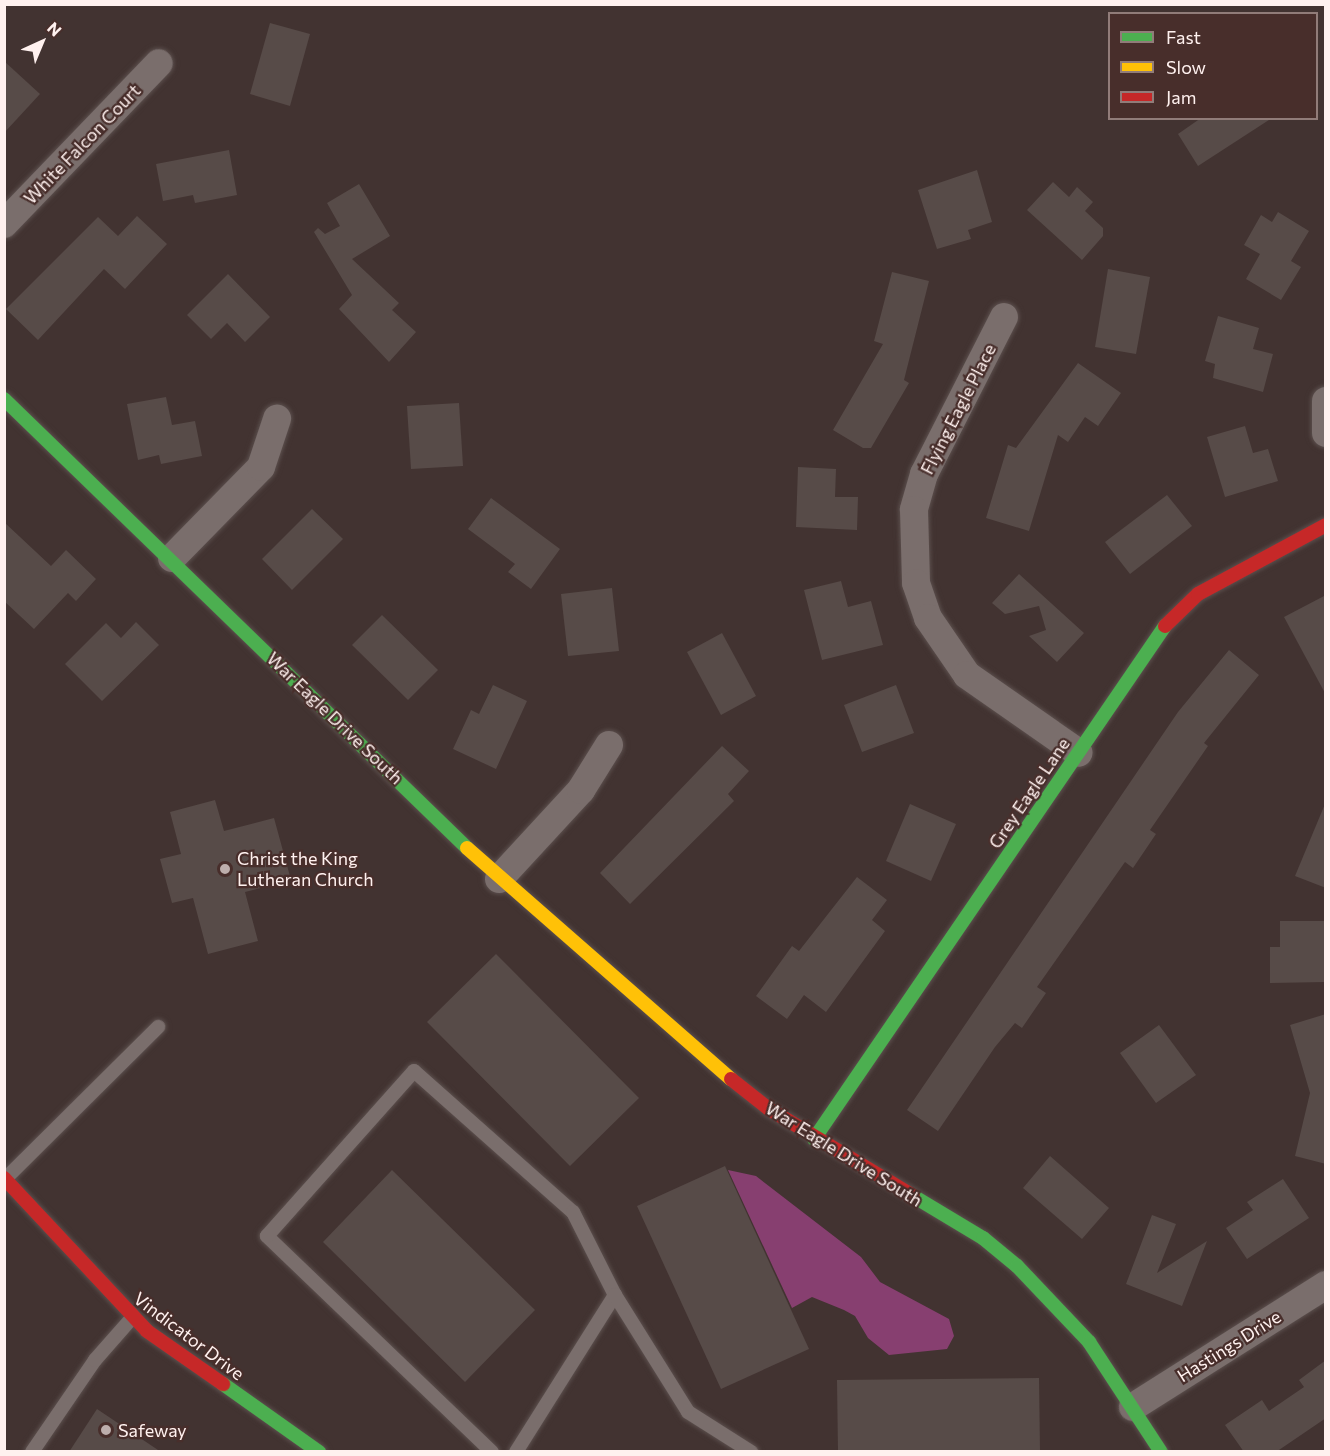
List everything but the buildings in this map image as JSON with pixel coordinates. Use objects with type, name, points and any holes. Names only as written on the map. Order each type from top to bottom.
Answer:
[{"type":"street","name":"White Falcon Court","points":[[4,224],[159,63]]},
{"type":"street","name":"Flying Eagle Place","points":[[1004,317],[924,474],[914,510],[916,583],[928,618],[967,675],[1079,753]]},
{"type":"street","name":"War Eagle Drive South","points":[[4,399],[172,558],[499,879],[736,1086],[814,1138],[983,1238],[1017,1266],[1089,1342],[1161,1452]]},
{"type":"street","points":[[1326,401],[1326,433]]},
{"type":"street","points":[[172,558],[261,467],[277,419]]},
{"type":"street","name":"Grey Eagle Lane","points":[[814,1138],[1173,614],[1198,594],[1326,525]]},
{"type":"street","points":[[499,879],[581,790],[609,745]]},
{"type":"street","name":"Vindicator Drive","points":[[5,1178],[132,1318],[319,1452]]},
{"type":"street","name":"Hastings Drive","points":[[1133,1407],[1326,1285]]},
{"type":"lane","points":[[5,1178],[158,1027]]},
{"type":"lane","points":[[492,1452],[267,1236],[414,1071],[573,1212],[615,1295],[688,1412],[751,1452]]},
{"type":"lane","points":[[516,1452],[615,1295]]},
{"type":"lane","points":[[32,1452],[95,1360],[132,1318]]},
{"type":"shaded area","points":[[728,1170],[756,1176],[861,1257],[880,1282],[949,1319],[954,1336],[947,1349],[889,1355],[868,1338],[855,1316],[844,1310],[812,1297],[792,1308]]},
{"type":"traffic: fast","points":[[4,399],[467,848]]},
{"type":"traffic: fast","points":[[814,1139],[1165,626]]},
{"type":"traffic: fast","points":[[913,1196],[983,1238],[1017,1266],[1089,1342],[1161,1452]]},
{"type":"traffic: fast","points":[[223,1384],[319,1452]]},
{"type":"traffic: slow","points":[[467,848],[731,1079]]},
{"type":"traffic: jam","points":[[1165,626],[1198,594],[1326,525]]},
{"type":"traffic: jam","points":[[731,1079],[769,1109],[913,1196]]},
{"type":"traffic: jam","points":[[4,1178],[147,1331],[223,1384]]},
{"type":"place","name":"Christ the King Lutheran Church","points":[[225,869]]},
{"type":"place","name":"Safeway","points":[[106,1430]]}]
